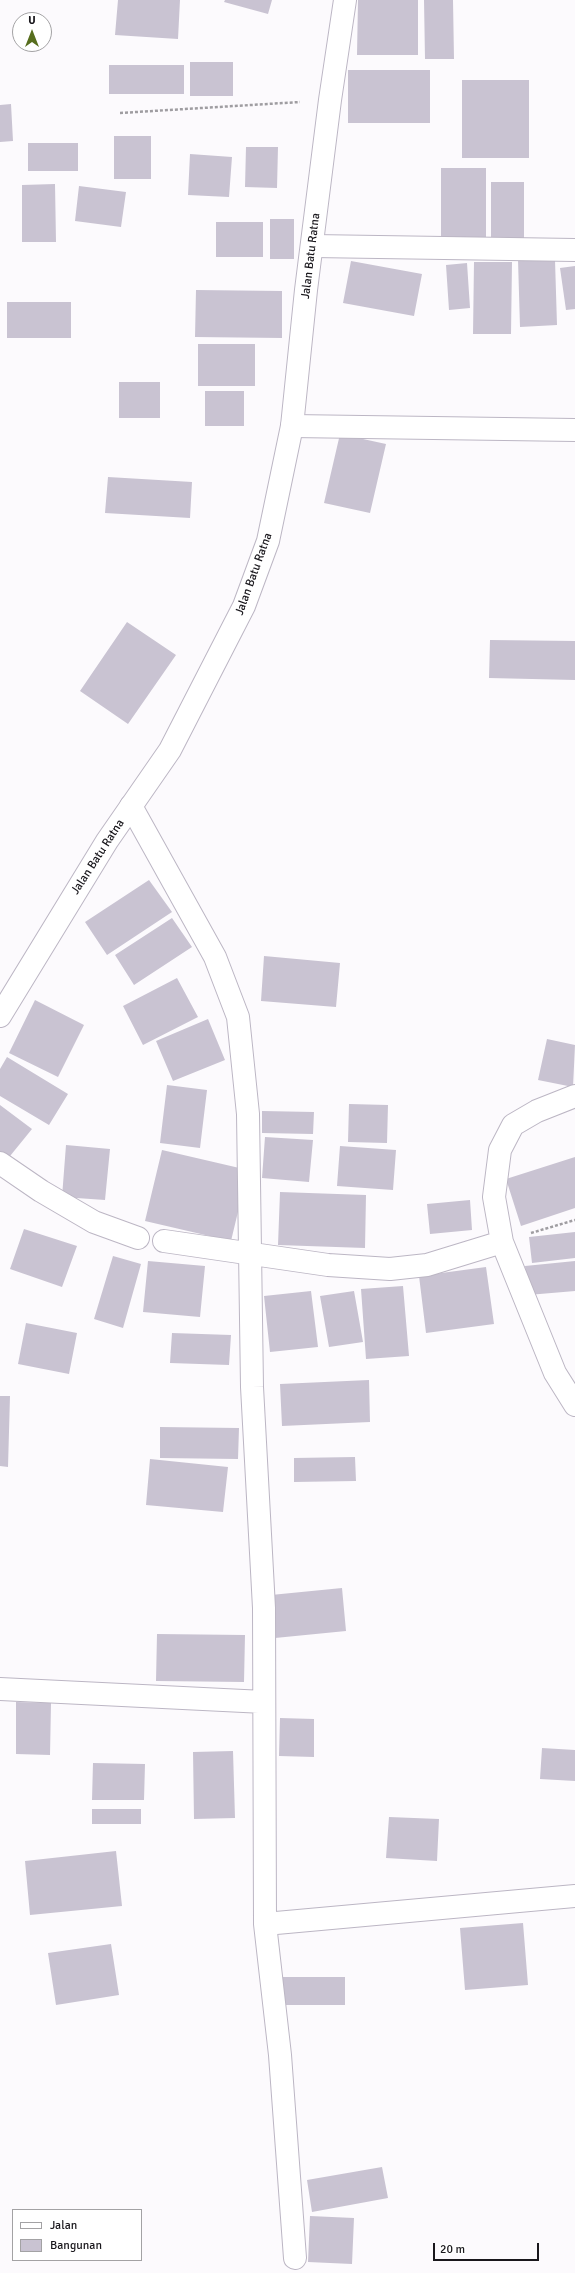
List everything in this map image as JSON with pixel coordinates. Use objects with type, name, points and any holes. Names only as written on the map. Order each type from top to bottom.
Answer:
[{"type":"street","name":"Jalan Batu Ratna","points":[[0,1016],[67,906],[131,806],[170,750],[244,606],[268,541],[292,426],[330,100],[345,0]]},
{"type":"street","points":[[313,246],[575,250]]},
{"type":"street","points":[[292,426],[575,430]]},
{"type":"street","points":[[131,806],[215,957],[238,1017],[248,1114],[252,1387],[264,1608],[265,1924],[280,2055],[295,2258]]},
{"type":"street","points":[[575,1096],[537,1111],[513,1125],[500,1150],[494,1197],[502,1242],[555,1373],[575,1405]]},
{"type":"street","points":[[0,1163],[41,1191],[94,1222],[138,1238]]},
{"type":"street","points":[[164,1241],[249,1252],[328,1265],[390,1269],[427,1265],[502,1242]]},
{"type":"street","points":[[0,1689],[264,1702]]},
{"type":"street","points":[[265,1924],[575,1896]]},
{"type":"path","points":[[120,113],[330,100]]},
{"type":"path","points":[[502,1242],[575,1220]]},
{"type":"building","points":[[118,0],[180,0],[178,39],[115,35]]},
{"type":"building","points":[[225,0],[272,0],[268,14],[224,2]]},
{"type":"building","points":[[358,0],[418,0],[418,55],[357,55]]},
{"type":"building","points":[[424,0],[453,0],[454,59],[425,59]]},
{"type":"building","points":[[190,62],[233,62],[233,96],[190,96]]},
{"type":"building","points":[[109,65],[184,65],[184,94],[109,94]]},
{"type":"building","points":[[348,70],[430,70],[430,123],[348,123]]},
{"type":"building","points":[[462,80],[529,80],[529,158],[462,158]]},
{"type":"building","points":[[11,104],[13,141],[0,142],[0,105]]},
{"type":"building","points":[[114,136],[151,136],[151,179],[114,179]]},
{"type":"building","points":[[28,143],[78,143],[78,171],[28,171]]},
{"type":"building","points":[[246,147],[278,147],[277,188],[245,187]]},
{"type":"building","points":[[190,154],[232,157],[229,197],[188,195]]},
{"type":"building","points":[[441,168],[486,168],[486,238],[441,238]]},
{"type":"building","points":[[491,182],[524,182],[524,238],[491,238]]},
{"type":"building","points":[[55,184],[56,242],[22,242],[22,185]]},
{"type":"building","points":[[79,186],[126,192],[121,227],[75,221]]},
{"type":"building","points":[[270,219],[294,219],[294,259],[270,259]]},
{"type":"building","points":[[216,222],[263,222],[263,257],[216,257]]},
{"type":"building","points":[[518,260],[555,260],[557,325],[520,327]]},
{"type":"building","points":[[351,261],[422,274],[414,316],[343,303]]},
{"type":"building","points":[[474,262],[512,262],[511,334],[473,334]]},
{"type":"building","points":[[467,263],[470,308],[449,310],[446,265]]},
{"type":"building","points":[[575,266],[575,309],[566,310],[560,268]]},
{"type":"building","points":[[196,290],[282,291],[282,338],[195,337]]},
{"type":"building","points":[[7,302],[71,302],[71,338],[7,338]]},
{"type":"building","points":[[198,344],[255,344],[255,386],[198,386]]},
{"type":"building","points":[[119,382],[160,382],[160,418],[119,418]]},
{"type":"building","points":[[205,391],[244,391],[244,426],[205,426]]},
{"type":"building","points":[[340,434],[386,444],[370,513],[324,503]]},
{"type":"building","points":[[108,477],[192,482],[190,518],[105,513]]},
{"type":"building","points":[[127,622],[176,655],[128,724],[80,691]]},
{"type":"building","points":[[490,640],[575,641],[575,680],[489,678]]},
{"type":"building","points":[[149,880],[172,912],[107,955],[85,922]]},
{"type":"building","points":[[172,918],[192,947],[134,985],[115,955]]},
{"type":"building","points":[[264,956],[340,963],[336,1007],[261,1001]]},
{"type":"building","points":[[177,978],[198,1017],[143,1045],[123,1006]]},
{"type":"building","points":[[35,1000],[84,1025],[58,1077],[9,1053]]},
{"type":"building","points":[[208,1019],[225,1060],[173,1081],[156,1041]]},
{"type":"building","points":[[547,1039],[575,1045],[573,1087],[538,1080]]},
{"type":"building","points":[[7,1057],[68,1094],[49,1125],[0,1096],[0,1069]]},
{"type":"building","points":[[167,1085],[207,1090],[200,1148],[160,1143]]},
{"type":"building","points":[[349,1104],[388,1105],[387,1143],[348,1142]]},
{"type":"building","points":[[0,1105],[32,1129],[6,1161],[0,1156]]},
{"type":"building","points":[[262,1111],[314,1112],[313,1134],[262,1133]]},
{"type":"building","points":[[265,1137],[313,1140],[309,1182],[262,1178]]},
{"type":"building","points":[[66,1145],[110,1149],[105,1200],[62,1197]]},
{"type":"building","points":[[340,1146],[396,1150],[393,1190],[337,1186]]},
{"type":"building","points":[[162,1150],[248,1170],[231,1241],[145,1221]]},
{"type":"building","points":[[575,1157],[575,1208],[521,1226],[506,1179]]},
{"type":"building","points":[[280,1192],[366,1195],[365,1248],[278,1245]]},
{"type":"building","points":[[470,1200],[472,1230],[430,1234],[427,1204]]},
{"type":"building","points":[[24,1229],[77,1246],[62,1287],[10,1269]]},
{"type":"building","points":[[575,1232],[575,1258],[532,1263],[529,1237]]},
{"type":"building","points":[[113,1256],[141,1264],[123,1328],[94,1319]]},
{"type":"building","points":[[148,1261],[205,1266],[200,1317],[143,1312]]},
{"type":"building","points":[[575,1261],[575,1291],[528,1295],[525,1266]]},
{"type":"building","points":[[486,1267],[494,1324],[426,1333],[419,1276]]},
{"type":"building","points":[[403,1286],[409,1356],[366,1359],[361,1289]]},
{"type":"building","points":[[311,1291],[318,1347],[270,1352],[264,1296]]},
{"type":"building","points":[[354,1291],[363,1342],[329,1347],[320,1296]]},
{"type":"building","points":[[26,1323],[77,1333],[69,1374],[18,1364]]},
{"type":"building","points":[[172,1333],[231,1335],[229,1365],[170,1363]]},
{"type":"building","points":[[369,1380],[370,1422],[282,1426],[280,1384]]},
{"type":"building","points":[[0,1396],[10,1396],[8,1467],[0,1466]]},
{"type":"building","points":[[160,1427],[239,1428],[238,1459],[160,1458]]},
{"type":"building","points":[[355,1457],[356,1481],[294,1482],[294,1458]]},
{"type":"building","points":[[150,1459],[228,1467],[223,1512],[146,1505]]},
{"type":"building","points":[[342,1588],[346,1631],[275,1638],[271,1595]]},
{"type":"building","points":[[157,1634],[245,1635],[244,1682],[156,1681]]},
{"type":"building","points":[[16,1702],[51,1703],[50,1755],[16,1754]]},
{"type":"building","points":[[280,1718],[314,1719],[314,1757],[279,1756]]},
{"type":"building","points":[[542,1748],[575,1750],[575,1781],[540,1779]]},
{"type":"building","points":[[233,1751],[235,1818],[194,1819],[193,1752]]},
{"type":"building","points":[[93,1763],[145,1764],[144,1800],[92,1800]]},
{"type":"building","points":[[92,1809],[141,1809],[141,1824],[92,1824]]},
{"type":"building","points":[[389,1817],[439,1819],[437,1861],[386,1858]]},
{"type":"building","points":[[116,1851],[122,1906],[30,1915],[25,1861]]},
{"type":"building","points":[[523,1923],[528,1985],[465,1990],[460,1928]]},
{"type":"building","points":[[111,1944],[119,1995],[56,2005],[48,1953]]},
{"type":"building","points":[[281,1977],[345,1977],[345,2005],[281,2005]]},
{"type":"building","points":[[382,2167],[388,2198],[312,2212],[307,2180]]},
{"type":"building","points":[[310,2216],[354,2218],[352,2264],[308,2262]]}]
